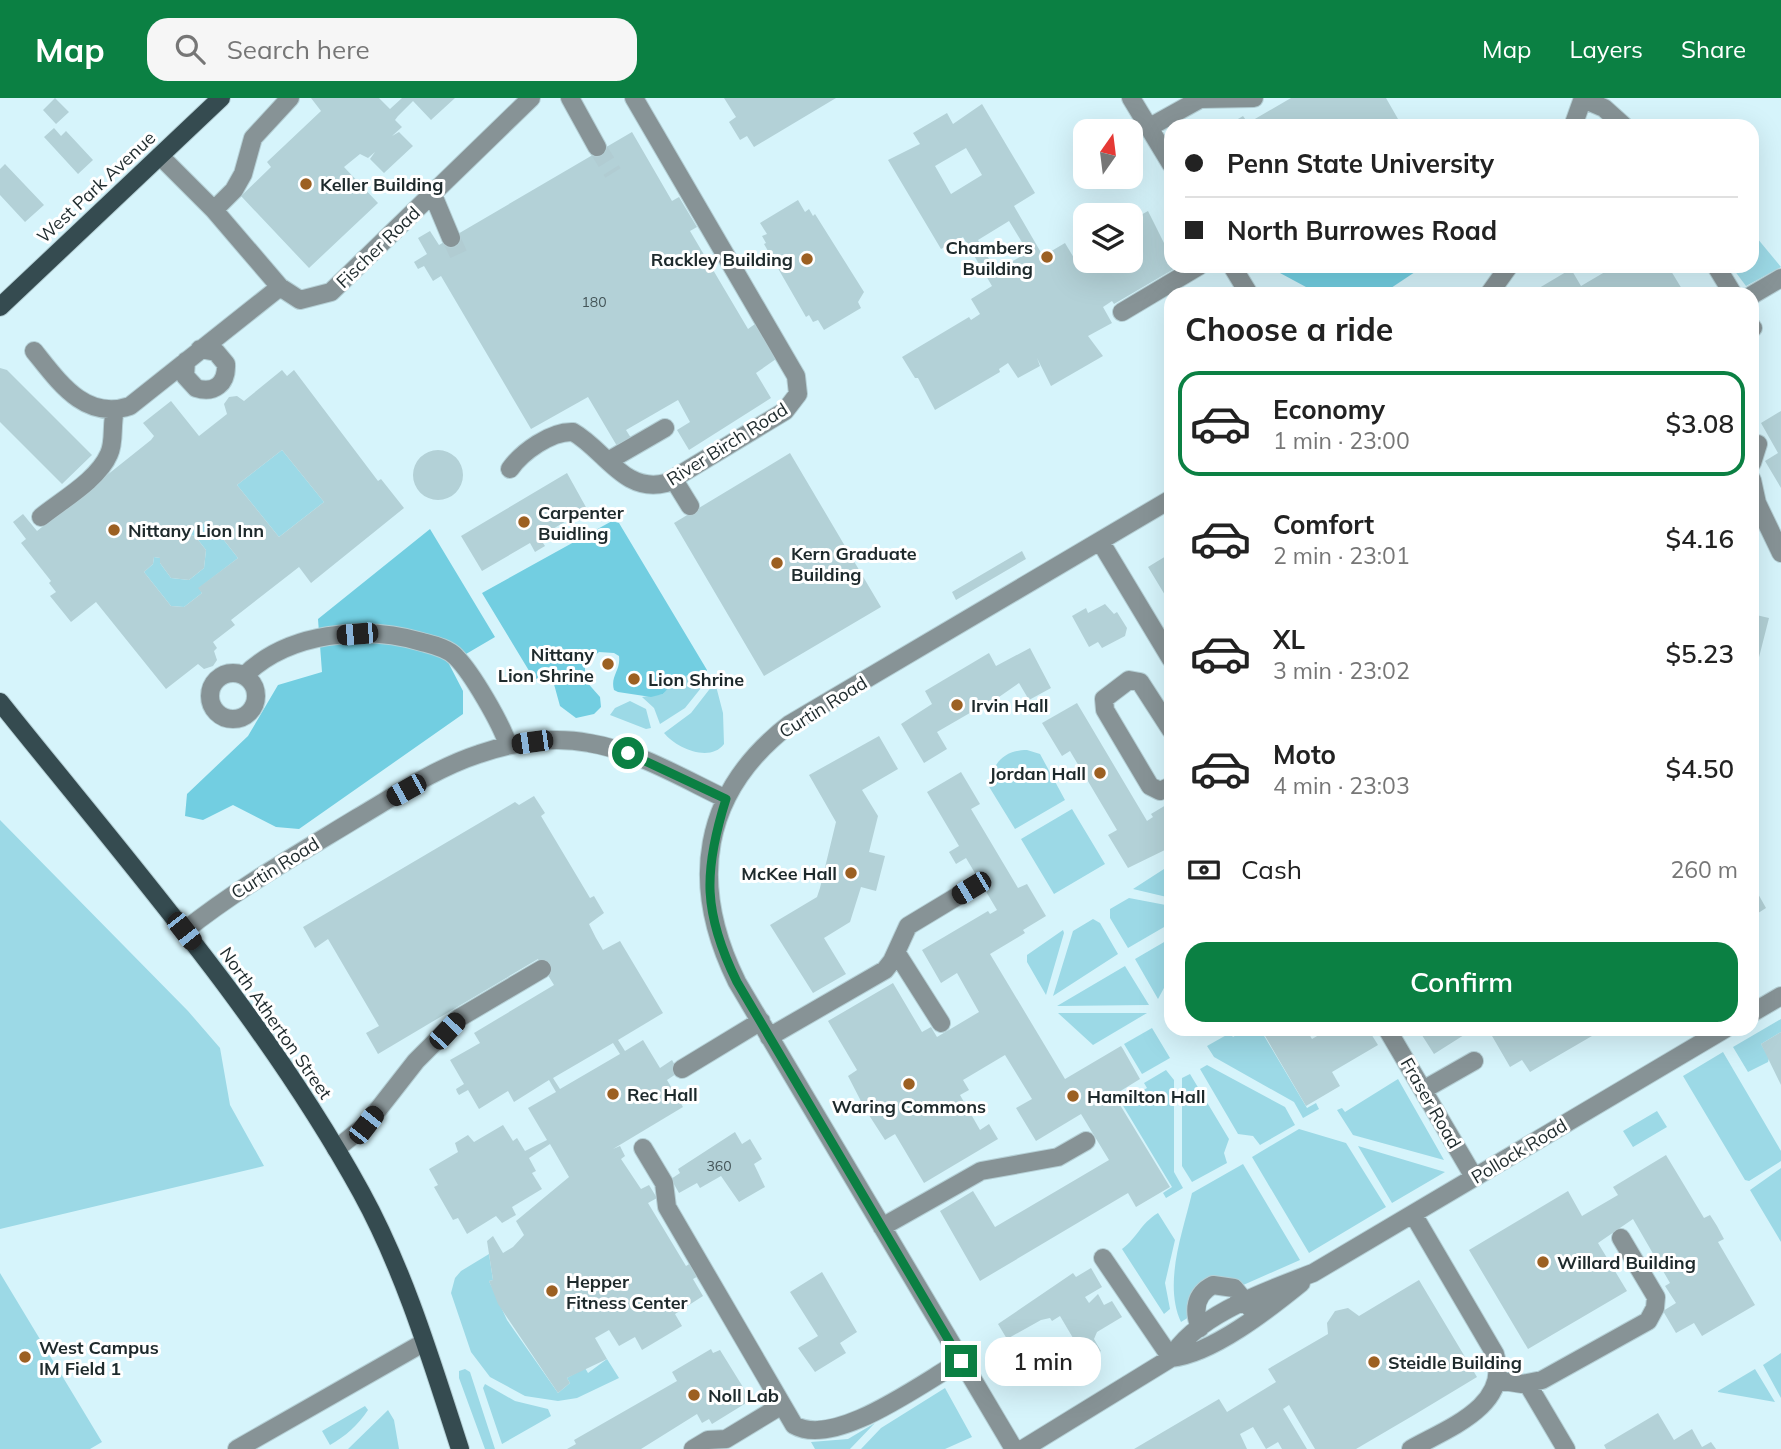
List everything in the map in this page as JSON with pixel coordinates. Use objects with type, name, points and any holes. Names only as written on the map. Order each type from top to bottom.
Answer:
[{"type":"main road","name":"West Park Avenue","points":[[0,307],[221,98]]},
{"type":"main road","name":"North Atherton Street","points":[[0,702],[184,931],[288,1073],[336,1149],[379,1229],[424,1343],[460,1449]]},
{"type":"street","points":[[214,210],[233,190],[243,174],[253,138],[290,98]]},
{"type":"street","name":"Fischer Road","points":[[160,156],[214,210],[281,286],[300,300],[331,292],[531,98]]},
{"type":"street","points":[[570,98],[597,147]]},
{"type":"street","name":"River Birch Road","points":[[510,469],[522,455],[565,432],[579,436],[622,475],[641,484],[658,485],[674,480],[785,411],[794,402],[799,385],[634,98]]},
{"type":"street","points":[[1131,98],[1164,153]]},
{"type":"street","points":[[1165,119],[1201,98],[1254,98]]},
{"type":"street","points":[[1576,119],[1583,99],[1604,108],[1616,119]]},
{"type":"street","points":[[1149,128],[1164,119]]},
{"type":"street","points":[[433,195],[451,238]]},
{"type":"street","points":[[1122,312],[1187,273]]},
{"type":"street","points":[[1759,291],[1781,278]]},
{"type":"street","points":[[34,351],[75,398],[103,410],[115,411],[130,406],[281,286]]},
{"type":"street","points":[[41,517],[90,477],[106,459],[110,451],[115,411]]},
{"type":"street","points":[[608,461],[665,428]]},
{"type":"street","points":[[674,480],[690,506]]},
{"type":"street","name":"Curtin Road","points":[[184,931],[244,887],[388,800],[461,760],[508,745],[562,740],[607,746],[650,762],[726,799],[771,739],[790,724],[1164,503]]},
{"type":"street","points":[[1759,507],[1781,553]]},
{"type":"street","points":[[1100,541],[1164,647]]},
{"type":"street","points":[[244,676],[257,663],[276,652],[330,636],[371,634],[414,640],[456,656],[500,725],[508,745]]},
{"type":"street","points":[[1164,719],[1140,682],[1129,680],[1104,699],[1105,710],[1150,786],[1160,791],[1164,789]]},
{"type":"street","points":[[726,799],[709,860],[710,911],[720,948],[765,1029],[1014,1449]]},
{"type":"street","points":[[682,1069],[885,970],[897,952],[908,926],[971,888]]},
{"type":"street","points":[[897,952],[941,1023]]},
{"type":"street","points":[[336,1149],[366,1125],[416,1061],[459,1018],[542,969]]},
{"type":"street","points":[[1759,1009],[1781,996]]},
{"type":"street","name":"Fraser Road","points":[[1391,1036],[1474,1177]]},
{"type":"street","name":"Pollock Road","points":[[1171,1357],[1183,1342],[1200,1328],[1251,1308],[1713,1036]]},
{"type":"street","points":[[1423,1090],[1474,1061]]},
{"type":"street","points":[[882,1227],[981,1171],[1058,1157],[1086,1141]]},
{"type":"street","points":[[643,1148],[664,1183],[667,1207],[794,1425],[805,1432],[833,1431],[847,1427],[961,1361]]},
{"type":"street","points":[[1411,1449],[1480,1408],[1489,1399],[1497,1380],[1495,1354],[1412,1213]]},
{"type":"street","points":[[1497,1380],[1527,1383],[1549,1376],[1648,1321],[1653,1315],[1656,1297],[1621,1238]]},
{"type":"street","points":[[1104,1258],[1171,1357]]},
{"type":"street","points":[[1200,1328],[1196,1304],[1207,1288],[1228,1285],[1251,1308]]},
{"type":"street","name":"Pollock Road","points":[[1023,1449],[1171,1357],[1206,1346],[1251,1308]]},
{"type":"street","points":[[237,1449],[424,1343]]},
{"type":"street","points":[[1527,1383],[1566,1449]]},
{"type":"street","points":[[693,1449],[708,1440],[726,1439],[782,1405]]},
{"type":"shaded area","points":[[1759,240],[1781,267],[1746,286],[1736,273],[1759,273]]},
{"type":"shaded area","points":[[1280,273],[1414,273],[1392,287],[1306,287]]},
{"type":"shaded area","points":[[282,450],[324,502],[279,537],[237,485]]},
{"type":"shaded area","points":[[208,520],[238,558],[199,588],[202,593],[184,607],[171,606],[144,572],[153,564],[154,557],[160,558],[160,563],[171,578],[189,580],[204,568],[206,550],[195,536],[190,535],[191,528],[197,529]]},
{"type":"shaded area","points":[[612,521],[619,523],[707,670],[705,683],[692,675],[678,677],[663,694],[651,697],[618,692],[613,685],[619,656],[599,652],[585,664],[585,680],[600,697],[601,707],[594,714],[576,718],[560,706],[552,677],[534,679],[482,593]]},
{"type":"shaded area","points":[[430,529],[495,637],[449,664],[463,691],[463,714],[299,829],[276,827],[233,805],[203,820],[185,816],[187,794],[248,736],[278,685],[322,672],[318,619]]},
{"type":"shaded area","points":[[685,675],[705,683],[685,708],[660,724],[654,708],[642,697],[663,694],[673,680]]},
{"type":"shaded area","points":[[712,686],[716,686],[723,713],[724,744],[718,750],[702,753],[676,744],[664,733],[691,713]]},
{"type":"shaded area","points":[[630,701],[646,709],[651,728],[646,729],[610,715],[615,708]]},
{"type":"shaded area","points":[[1027,750],[1040,754],[1065,800],[1015,829],[988,785],[996,764],[1001,759],[1012,752]]},
{"type":"shaded area","points":[[1072,809],[1105,864],[1054,894],[1021,839]]},
{"type":"shaded area","points":[[0,820],[188,1011],[220,1048],[230,1105],[264,1166],[0,1229]]},
{"type":"shaded area","points":[[1164,869],[1164,896],[1133,889]]},
{"type":"shaded area","points":[[1129,898],[1164,905],[1164,927],[1128,948],[1110,918],[1110,909]]},
{"type":"shaded area","points":[[1093,919],[1100,923],[1118,954],[1053,996],[1073,931]]},
{"type":"shaded area","points":[[1063,930],[1046,995],[1027,962],[1027,955]]},
{"type":"shaded area","points":[[1164,942],[1164,988],[1158,999],[1135,959]]},
{"type":"shaded area","points":[[1125,966],[1149,1005],[1057,1006]]},
{"type":"shaded area","points":[[1058,1013],[1147,1013],[1093,1045]]},
{"type":"shaded area","points":[[1781,1019],[1781,1032],[1761,1044],[1769,1058],[1768,1062],[1748,1072],[1733,1047],[1752,1036],[1759,1036],[1759,1032]]},
{"type":"shaded area","points":[[1152,1028],[1170,1058],[1142,1074],[1124,1044]]},
{"type":"shaded area","points":[[1225,1036],[1264,1036],[1307,1108],[1316,1103],[1319,1109],[1303,1118],[1294,1102],[1214,1057],[1207,1046]]},
{"type":"shaded area","points":[[1723,1052],[1781,1151],[1781,1161],[1749,1181],[1745,1180],[1683,1076]]},
{"type":"shaded area","points":[[1207,1065],[1285,1107],[1295,1125],[1260,1145],[1253,1136],[1238,1134],[1200,1069]]},
{"type":"shaded area","points":[[1166,1070],[1174,1080],[1174,1172],[1183,1188],[1166,1198],[1163,1193],[1172,1187],[1119,1099],[1126,1094],[1130,1098],[1147,1088],[1144,1083]]},
{"type":"shaded area","points":[[1190,1074],[1229,1139],[1224,1153],[1227,1163],[1192,1182],[1182,1166],[1182,1078]]},
{"type":"shaded area","points":[[1398,1079],[1444,1160],[1353,1135],[1337,1110],[1342,1108],[1345,1112]]},
{"type":"shaded area","points":[[1657,1111],[1667,1127],[1633,1147],[1623,1131]]},
{"type":"shaded area","points":[[1299,1129],[1346,1143],[1386,1207],[1309,1253],[1252,1157]]},
{"type":"shaded area","points":[[1358,1146],[1445,1172],[1392,1203]]},
{"type":"shaded area","points":[[1243,1164],[1300,1260],[1241,1286],[1230,1278],[1212,1278],[1189,1317],[1181,1322],[1176,1307],[1174,1274],[1192,1193]]},
{"type":"shaded area","points":[[1781,1168],[1781,1242],[1750,1190]]},
{"type":"shaded area","points":[[1158,1213],[1175,1240],[1165,1283],[1170,1309],[1164,1314],[1122,1249]]},
{"type":"shaded area","points":[[489,1254],[493,1280],[489,1281],[507,1320],[558,1393],[570,1383],[567,1378],[585,1368],[588,1373],[607,1359],[619,1378],[577,1398],[558,1401],[525,1396],[490,1377],[471,1352],[451,1293],[455,1278],[461,1271]]},
{"type":"shaded area","name":"West Campus IM Field 1","points":[[0,1273],[102,1442],[90,1449],[0,1449]]},
{"type":"shaded area","points":[[1781,1353],[1781,1398],[1763,1365]]},
{"type":"shaded area","points":[[465,1369],[470,1372],[495,1449],[485,1449],[459,1378],[459,1371]]},
{"type":"shaded area","points":[[1755,1369],[1775,1402],[1718,1392],[1718,1391]]},
{"type":"shaded area","points":[[485,1384],[515,1401],[548,1409],[551,1416],[502,1444],[483,1388]]},
{"type":"shaded area","points":[[945,1388],[972,1437],[945,1449],[861,1449],[881,1428]]},
{"type":"shaded area","points":[[365,1406],[368,1410],[360,1421],[330,1445],[322,1431]]},
{"type":"shaded area","points":[[388,1410],[394,1420],[399,1449],[348,1449]]},
{"type":"shaded area","points":[[875,1423],[850,1449],[815,1449],[811,1442],[848,1439]]},
{"type":"building","points":[[55,98],[69,112],[56,124],[43,110]]},
{"type":"building","name":"Keller Building","points":[[311,98],[379,98],[390,109],[402,98],[455,98],[431,120],[413,101],[398,116],[395,120],[402,127],[392,136],[399,132],[413,146],[384,173],[370,159],[375,152],[368,158],[360,154],[344,167],[378,203],[309,268],[241,196],[271,167],[267,162],[321,111]]},
{"type":"building","points":[[724,98],[836,98],[754,147],[747,136],[740,140],[729,122],[736,117]]},
{"type":"building","points":[[1291,98],[1386,98],[1398,119],[1255,119]]},
{"type":"building","name":"Chambers Building","points":[[982,104],[1035,193],[1014,206],[1043,256],[1065,243],[1073,256],[1073,273],[1143,273],[1143,214],[1148,211],[1164,243],[1164,273],[1167,273],[1114,304],[1112,301],[1103,307],[1112,323],[1088,336],[1103,356],[1051,386],[1037,358],[1040,366],[1018,378],[1008,363],[999,369],[1000,372],[935,410],[918,378],[915,378],[902,357],[969,317],[971,320],[980,314],[971,299],[992,286],[963,237],[941,249],[888,160],[920,144],[913,133],[947,113],[953,124]],"holes":[[[966,148],[982,175],[951,194],[935,166]],[[1009,221],[1028,252],[996,271],[978,240]]]},
{"type":"building","points":[[54,128],[61,136],[66,131],[93,160],[78,174],[44,137]]},
{"type":"building","points":[[632,132],[672,201],[679,197],[697,227],[690,231],[748,329],[755,324],[776,359],[756,373],[771,398],[689,450],[677,430],[690,422],[678,400],[626,430],[631,438],[617,446],[588,397],[531,429],[441,276],[433,281],[424,266],[418,269],[414,262],[427,254],[418,238],[430,231],[439,245]]},
{"type":"building","points":[[5,164],[44,205],[25,222],[0,195],[0,169]]},
{"type":"building","name":"Rackley Building","points":[[798,200],[805,212],[809,209],[813,216],[815,214],[864,292],[858,302],[861,308],[824,330],[818,320],[813,322],[809,315],[806,317],[762,236],[767,234],[760,223]]},
{"type":"building","points":[[1564,273],[1573,273],[1581,286],[1603,273],[1672,273],[1681,287],[1541,287]]},
{"type":"building","points":[[0,368],[7,370],[92,455],[62,484],[0,422]]},
{"type":"building","name":"Nittany Lion Inn","points":[[282,370],[287,376],[294,370],[378,481],[381,479],[404,508],[311,583],[299,567],[231,620],[235,625],[213,642],[217,648],[214,651],[217,660],[213,666],[204,669],[198,664],[166,689],[96,602],[71,622],[50,596],[56,592],[49,583],[51,581],[21,543],[26,539],[13,522],[23,514],[37,531],[151,440],[154,436],[143,423],[171,401],[199,436],[227,414],[224,404],[229,397],[237,396],[244,401]],"holes":[[[282,450],[324,502],[279,537],[237,485]],[[208,520],[238,558],[198,588],[202,593],[184,607],[171,606],[144,572],[153,564],[154,557],[160,558],[160,563],[171,578],[189,580],[204,568],[206,550],[195,536],[190,535],[191,528],[197,529]]]},
{"type":"building","points":[[1781,411],[1781,488],[1765,461],[1778,453],[1761,423]]},
{"type":"building","points":[[438,450],[456,457],[463,475],[456,493],[438,500],[420,493],[413,475],[420,457]]},
{"type":"building","name":"Kern Graduate Building","points":[[790,453],[881,607],[764,676],[674,523]]},
{"type":"building","name":"Carpenter Buidling","points":[[567,473],[587,509],[539,537],[545,546],[535,552],[530,543],[482,571],[461,536]]},
{"type":"building","points":[[1022,551],[1026,559],[956,600],[952,592]]},
{"type":"building","points":[[1164,557],[1164,593],[1148,567]]},
{"type":"building","points":[[1105,604],[1114,614],[1117,612],[1127,628],[1125,636],[1102,648],[1098,642],[1089,647],[1072,616],[1086,608],[1088,613]]},
{"type":"building","points":[[1759,616],[1769,618],[1759,657]]},
{"type":"building","name":"Irvin Hall","points":[[1030,648],[1051,688],[1029,700],[1019,683],[976,713],[975,710],[937,732],[947,749],[924,763],[901,724],[932,704],[925,691],[989,653],[996,666]]},
{"type":"building","name":"Jordan Hall","points":[[1077,703],[1147,821],[1153,817],[1151,814],[1164,806],[1164,850],[1128,868],[1108,835],[1117,830],[1070,751],[1062,756],[1042,723]]},
{"type":"building","name":"McKee Hall","points":[[879,736],[898,769],[862,790],[878,816],[869,852],[885,856],[876,891],[861,887],[850,922],[824,938],[846,974],[813,993],[770,925],[817,897],[820,888],[836,822],[809,775]]},
{"type":"building","points":[[961,772],[980,804],[971,809],[1018,888],[1027,884],[1046,916],[1023,930],[1025,933],[990,954],[1065,1079],[1121,1046],[1140,1079],[1114,1095],[1170,1187],[1136,1207],[1128,1193],[980,1281],[940,1211],[973,1191],[995,1227],[1109,1160],[1081,1114],[1036,1141],[1016,1108],[1032,1099],[1005,1055],[963,1080],[969,1090],[960,1095],[980,1130],[989,1124],[998,1139],[924,1183],[895,1134],[885,1140],[865,1109],[848,1076],[857,1070],[828,1021],[893,983],[922,1032],[931,1027],[937,1037],[979,1012],[957,973],[941,983],[922,950],[988,911],[990,914],[997,910],[966,858],[956,864],[949,852],[959,846],[927,792]]},
{"type":"building","name":"Rec Hall","points":[[534,796],[545,813],[541,816],[590,898],[594,896],[604,913],[589,924],[603,950],[620,941],[663,1013],[618,1040],[625,1051],[643,1040],[660,1068],[672,1060],[679,1072],[667,1080],[683,1107],[613,1149],[620,1146],[625,1156],[621,1159],[641,1189],[649,1185],[657,1198],[648,1203],[686,1266],[694,1261],[702,1274],[693,1279],[703,1296],[675,1314],[682,1326],[642,1350],[635,1337],[619,1346],[609,1330],[595,1338],[607,1359],[567,1378],[570,1383],[558,1393],[498,1304],[489,1281],[493,1280],[487,1241],[493,1236],[503,1253],[513,1247],[524,1235],[516,1221],[569,1177],[550,1144],[529,1158],[536,1171],[532,1173],[542,1189],[512,1207],[516,1215],[502,1223],[496,1216],[467,1234],[458,1218],[453,1220],[434,1187],[438,1185],[429,1169],[458,1152],[455,1143],[468,1135],[474,1142],[503,1125],[513,1141],[517,1138],[525,1151],[547,1140],[528,1108],[556,1092],[549,1080],[514,1102],[508,1091],[479,1109],[468,1090],[459,1095],[457,1092],[456,1089],[464,1084],[450,1060],[480,1043],[474,1033],[554,985],[538,959],[378,1054],[366,1033],[379,1026],[328,939],[315,948],[303,927],[515,802],[519,805]],"holes":[[[613,1043],[620,1054],[560,1089],[553,1078]]]},
{"type":"building","points":[[1759,896],[1766,908],[1759,912]]},
{"type":"building","points":[[1781,1032],[1781,1085],[1761,1044]]},
{"type":"building","points":[[1265,1036],[1310,1036],[1312,1039],[1317,1036],[1372,1036],[1378,1045],[1332,1072],[1340,1086],[1306,1106]]},
{"type":"building","points":[[1422,1036],[1462,1036],[1434,1054]]},
{"type":"building","points":[[1492,1036],[1592,1036],[1530,1072],[1522,1060],[1510,1067]]},
{"type":"building","points":[[735,1132],[742,1144],[750,1139],[762,1159],[754,1164],[765,1187],[739,1202],[721,1176],[700,1188],[697,1183],[679,1193],[671,1179],[680,1173],[678,1169]]},
{"type":"building","name":"Willard Building","points":[[1666,1155],[1704,1218],[1710,1215],[1717,1226],[1724,1239],[1718,1242],[1755,1305],[1702,1336],[1694,1323],[1676,1333],[1663,1311],[1676,1303],[1665,1286],[1670,1283],[1633,1219],[1598,1243],[1627,1291],[1528,1349],[1469,1250],[1568,1191],[1582,1216],[1618,1195],[1613,1187]]},
{"type":"building","points":[[1091,1268],[1102,1287],[1085,1297],[1089,1303],[1098,1294],[1104,1305],[1112,1301],[1122,1317],[1097,1332],[1094,1339],[1101,1351],[1086,1360],[1060,1316],[1052,1321],[1050,1318],[1041,1320],[1007,1339],[998,1324],[1073,1273],[1076,1277]]},
{"type":"building","points":[[822,1272],[857,1332],[840,1343],[846,1353],[815,1372],[798,1348],[818,1336],[790,1292]]},
{"type":"building","name":"Steidle Building","points":[[1419,1280],[1477,1377],[1414,1415],[1356,1449],[1315,1449],[1289,1405],[1283,1409],[1307,1449],[1282,1449],[1278,1442],[1266,1449],[1253,1427],[1240,1434],[1247,1449],[1134,1449],[1219,1399],[1227,1412],[1276,1382],[1268,1369],[1328,1334],[1327,1323],[1335,1311],[1348,1308],[1359,1316]]},
{"type":"building","name":"Noll Lab","points":[[711,1349],[713,1353],[720,1350],[751,1400],[712,1424],[709,1419],[702,1423],[697,1414],[641,1449],[567,1449],[576,1444],[574,1440],[677,1381],[672,1372]]},
{"type":"building","points":[[1658,1413],[1674,1440],[1692,1429],[1702,1447],[1711,1442],[1716,1449],[1606,1449],[1604,1445]]},
{"type":"tunnel","points":[[597,147],[613,173]]},
{"type":"tunnel","points":[[451,238],[462,262]]},
{"type":"place","name":"Keller Building","points":[[306,184]]},
{"type":"place","name":"Chambers Building","points":[[1047,257]]},
{"type":"place","name":"Rackley Building","points":[[807,259]]},
{"type":"place","name":"Carpenter Buidling","points":[[524,522]]},
{"type":"place","name":"Nittany Lion Inn","points":[[114,530]]},
{"type":"place","name":"Kern Graduate Building","points":[[777,563]]},
{"type":"place","name":"Nittany Lion Shrine","points":[[608,664]]},
{"type":"place","name":"Lion Shrine","points":[[634,679]]},
{"type":"place","name":"Irvin Hall","points":[[957,705]]},
{"type":"place","name":"Jordan Hall","points":[[1100,773]]},
{"type":"place","name":"McKee Hall","points":[[851,873]]},
{"type":"place","name":"Waring Commons","points":[[909,1084]]},
{"type":"place","name":"Rec Hall","points":[[613,1094]]},
{"type":"place","name":"Hamilton Hall","points":[[1073,1096]]},
{"type":"place","name":"Willard Building","points":[[1543,1262]]},
{"type":"place","name":"Hepper Fitness Center","points":[[552,1291]]},
{"type":"place","name":"West Campus IM Field 1","points":[[25,1357]]},
{"type":"place","name":"Steidle Building","points":[[1374,1362]]},
{"type":"place","name":"Noll Lab","points":[[694,1395]]},
{"type":"route","points":[[628,753],[726,799],[712,845],[708,874],[710,911],[720,948],[737,982],[961,1361]]}]
